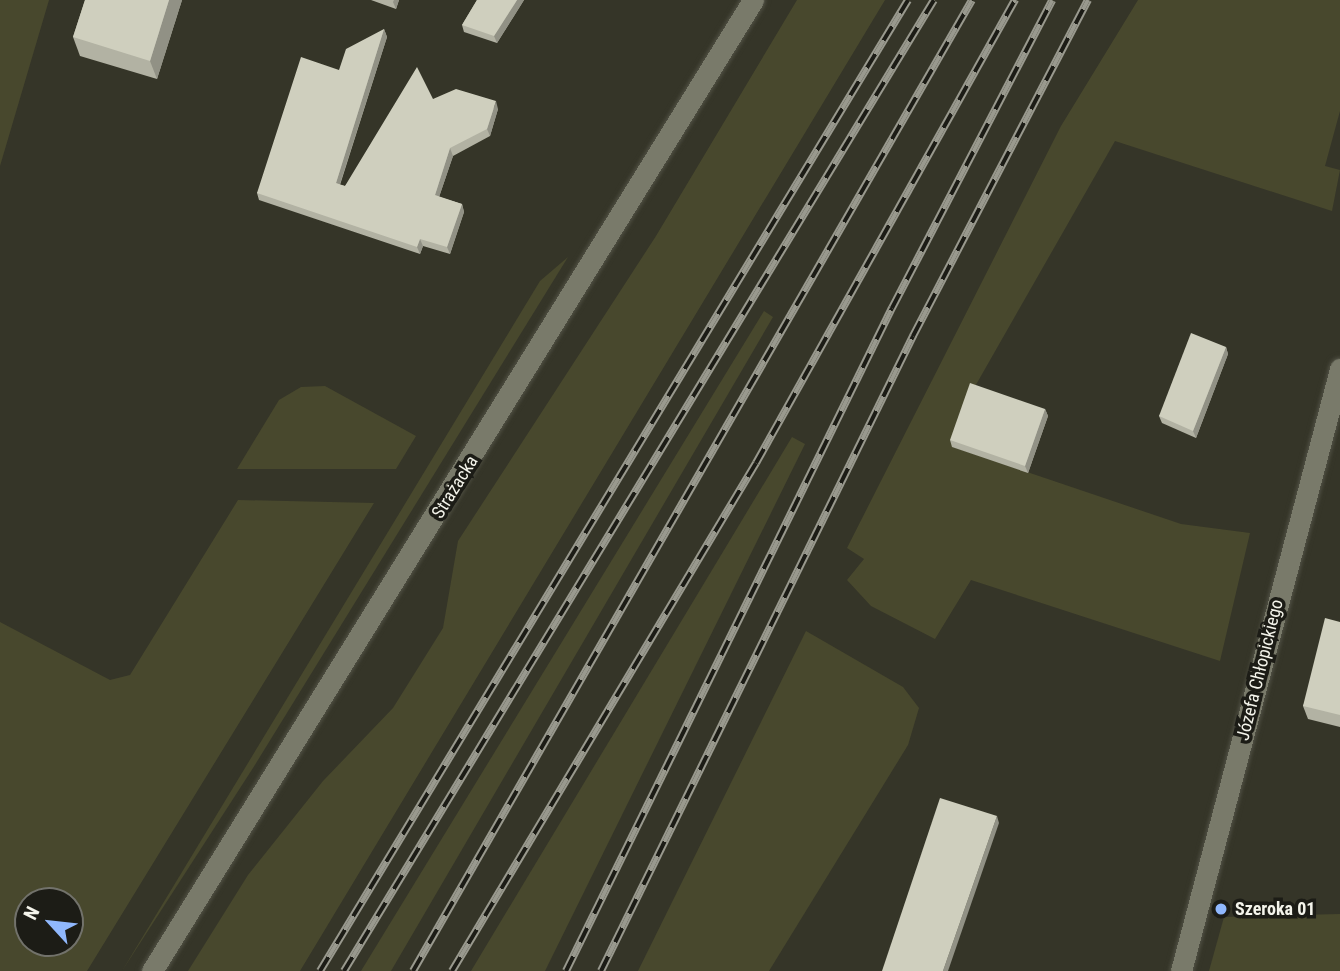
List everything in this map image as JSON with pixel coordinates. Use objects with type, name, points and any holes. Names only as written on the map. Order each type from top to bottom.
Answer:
[{"type":"main road","name":"Strażacka","points":[[152,971],[753,0]]},
{"type":"main road","name":"Józefa Chłopickiego","points":[[1181,971],[1340,369]]},
{"type":"shaded area","points":[[0,0],[49,0],[0,166]]},
{"type":"shaded area","points":[[797,0],[885,0],[300,971],[188,971],[248,875],[323,781],[393,708],[443,628],[458,541],[656,236]]},
{"type":"shaded area","points":[[1138,0],[1340,0],[1340,111],[1325,166],[1340,170],[1332,211],[1115,141],[973,390],[953,447],[1181,524],[1250,533],[1220,661],[971,580],[935,639],[871,606],[847,580],[864,559],[847,548],[1061,126]]},
{"type":"shaded area","points":[[568,257],[253,768],[122,971],[540,281]]},
{"type":"shaded area","points":[[764,311],[773,317],[391,971],[361,971]]},
{"type":"shaded area","points":[[325,386],[416,436],[396,469],[237,469],[279,400],[301,387]]},
{"type":"shaded area","points":[[792,437],[805,444],[545,971],[471,971]]},
{"type":"shaded area","points":[[238,500],[374,503],[87,971],[0,971],[0,622],[110,680],[130,675]]},
{"type":"shaded area","points":[[806,631],[903,687],[919,708],[908,745],[769,971],[638,971]]},
{"type":"shaded area","points":[[1340,914],[1340,971],[1209,971],[1224,917]]},
{"type":"building","points":[[85,0],[169,0],[150,61],[73,37]]},
{"type":"building","points":[[477,0],[517,0],[494,36],[462,25]]},
{"type":"building","points":[[384,29],[336,183],[345,186],[417,67],[433,99],[456,89],[496,101],[487,129],[450,148],[435,195],[462,204],[447,247],[420,239],[417,247],[257,193],[301,57],[339,70],[346,49]]},
{"type":"building","points":[[1191,333],[1226,347],[1193,431],[1159,416]]},
{"type":"building","points":[[970,383],[1045,409],[1025,466],[950,440]]},
{"type":"building","points":[[1325,618],[1340,622],[1340,715],[1303,706]]},
{"type":"building","points":[[940,798],[997,816],[943,971],[882,971]]},
{"type":"railway","points":[[320,971],[908,0]]},
{"type":"railway","points":[[344,971],[934,0]]},
{"type":"railway","points":[[413,971],[972,0]]},
{"type":"railway","points":[[452,971],[756,463],[1015,0]]},
{"type":"railway","points":[[566,971],[892,308],[1052,0]]},
{"type":"railway","points":[[601,971],[913,336],[1088,0]]},
{"type":"place","name":"Szeroka 01","points":[[1221,909]]}]
